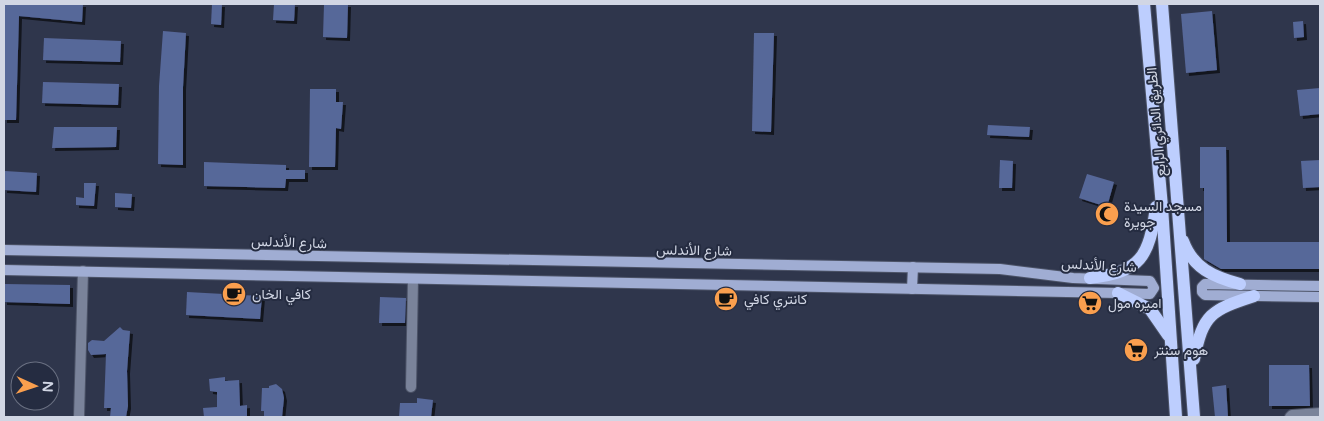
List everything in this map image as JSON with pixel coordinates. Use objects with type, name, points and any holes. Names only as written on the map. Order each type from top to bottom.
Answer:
[{"type":"main road","name":"الطريق الدائري الرابع","points":[[1144,4],[1160,182],[1176,417]]},
{"type":"main road","name":"الطريق الدائري الرابع","points":[[1162,4],[1194,417]]},
{"type":"main road","points":[[1090,278],[1124,272],[1141,257],[1151,236],[1160,182]]},
{"type":"main road","points":[[1179,231],[1187,252],[1198,266],[1212,275],[1240,284]]},
{"type":"main road","name":"شارع الأندلس","points":[[4,250],[1016,270],[1056,277],[1150,280],[1154,288],[1150,294],[4,270]]},
{"type":"main road","points":[[912,289],[913,267]]},
{"type":"main road","points":[[1320,286],[1205,284],[1202,287],[1202,292],[1205,295],[1320,297]]},
{"type":"main road","points":[[1118,293],[1150,309],[1170,339]]},
{"type":"main road","points":[[1191,372],[1201,329],[1208,318],[1218,309],[1254,296]]},
{"type":"street","points":[[79,417],[83,271]]},
{"type":"street","points":[[411,388],[413,279]]},
{"type":"street","points":[[1290,417],[1292,415],[1320,413]]},
{"type":"building","points":[[4,4],[83,4],[82,22],[19,16],[16,120],[4,120]]},
{"type":"building","points":[[212,4],[222,4],[221,25],[211,24]]},
{"type":"building","points":[[274,4],[295,4],[294,21],[273,20]]},
{"type":"building","points":[[324,4],[348,4],[347,38],[323,37]]},
{"type":"building","points":[[1212,11],[1217,70],[1186,73],[1181,14]]},
{"type":"building","points":[[1303,21],[1304,37],[1294,38],[1293,22]]},
{"type":"building","points":[[163,31],[186,33],[183,87],[183,165],[158,164],[159,86]]},
{"type":"building","points":[[754,33],[774,33],[771,132],[752,131]]},
{"type":"building","points":[[44,38],[121,41],[120,62],[43,60]]},
{"type":"building","points":[[43,82],[119,84],[118,105],[42,103]]},
{"type":"building","points":[[1320,88],[1320,114],[1300,116],[1297,90]]},
{"type":"building","points":[[310,89],[336,89],[336,102],[343,102],[341,129],[336,128],[335,167],[309,167]]},
{"type":"building","points":[[988,125],[1030,127],[1029,137],[987,135]]},
{"type":"building","points":[[54,127],[117,127],[116,147],[52,148]]},
{"type":"building","points":[[1200,147],[1226,147],[1227,242],[1320,242],[1320,269],[1221,269],[1204,259],[1204,188],[1200,188]]},
{"type":"building","points":[[1000,160],[1013,161],[1012,188],[999,188]]},
{"type":"building","points":[[1320,160],[1320,187],[1303,188],[1301,161]]},
{"type":"building","points":[[204,162],[286,165],[286,170],[305,170],[305,179],[286,179],[285,188],[204,186]]},
{"type":"building","points":[[5,171],[37,173],[36,192],[4,190]]},
{"type":"building","points":[[1087,174],[1114,182],[1107,207],[1079,198]]},
{"type":"building","points":[[84,183],[96,183],[94,206],[76,205],[76,197],[84,198]]},
{"type":"building","points":[[115,193],[132,194],[131,208],[115,207]]},
{"type":"building","points":[[4,284],[70,285],[70,304],[4,302]]},
{"type":"building","points":[[187,292],[262,296],[260,319],[186,315]]},
{"type":"building","points":[[380,297],[406,298],[405,323],[379,323]]},
{"type":"building","points":[[120,327],[123,330],[130,331],[127,371],[128,406],[126,417],[110,417],[111,408],[104,408],[106,354],[91,355],[88,350],[88,343],[92,340],[104,341]]},
{"type":"building","points":[[1269,365],[1309,365],[1310,406],[1269,406]]},
{"type":"building","points":[[225,377],[225,381],[239,380],[240,406],[247,405],[247,416],[204,417],[203,408],[217,407],[217,392],[210,391],[209,379]]},
{"type":"building","points":[[276,384],[282,389],[284,398],[282,417],[264,417],[264,411],[261,411],[262,388],[269,388],[269,386]]},
{"type":"building","points":[[1226,385],[1228,417],[1215,417],[1212,387]]},
{"type":"building","points":[[417,398],[433,400],[431,417],[399,417],[400,403],[417,403]]},
{"type":"place","name":"مسجد السيدة جويرة","points":[[1107,214]]},
{"type":"place","name":"كافي الخان","points":[[234,294]]},
{"type":"place","name":"كانتري كافي","points":[[726,299]]},
{"type":"place","name":"اميره مول","points":[[1090,303]]},
{"type":"place","name":"هوم سنتر","points":[[1136,350]]}]
